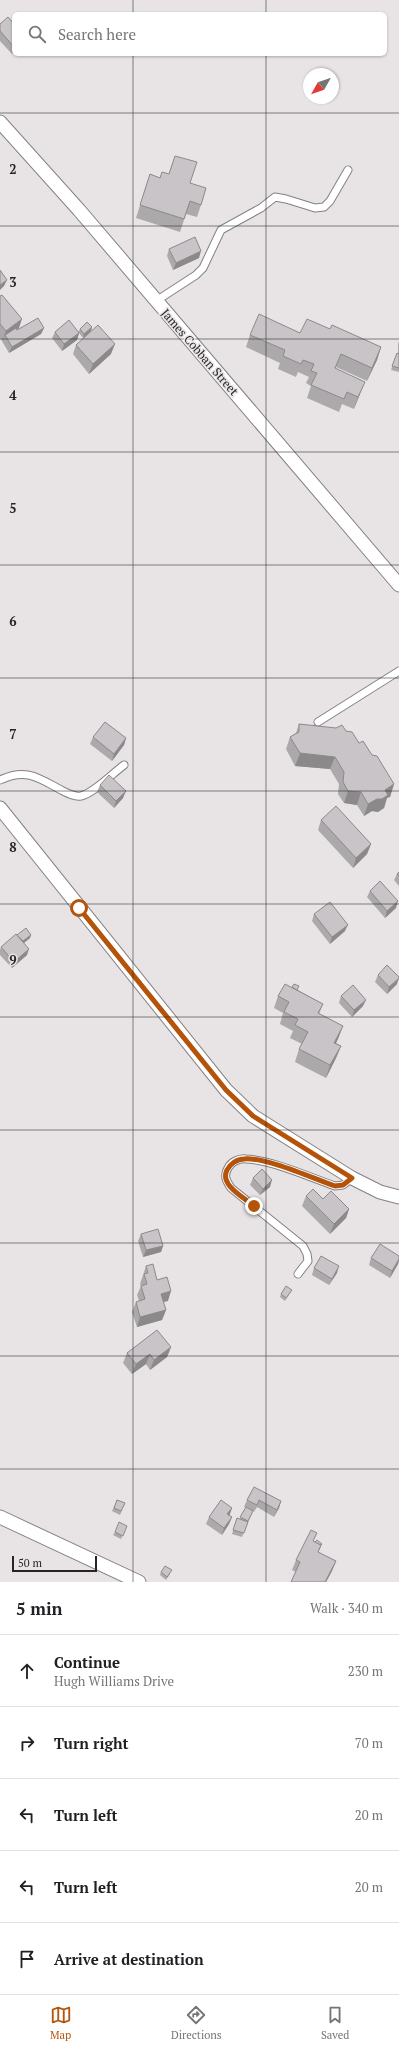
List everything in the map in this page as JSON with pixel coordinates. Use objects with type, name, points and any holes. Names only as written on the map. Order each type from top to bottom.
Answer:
[{"type":"street","name":"James Cobban Street","points":[[0,122],[156,301],[399,585]]},
{"type":"street","points":[[0,808],[226,1090],[253,1116],[352,1178],[380,1192],[399,1197]]},
{"type":"street","points":[[0,1517],[138,1582]]},
{"type":"lane","points":[[156,301],[196,275],[203,268],[208,261],[217,236],[224,227],[261,208],[275,197],[315,208],[324,207],[330,201],[348,170]]},
{"type":"lane","points":[[318,722],[399,671]]},
{"type":"lane","points":[[0,780],[21,773],[32,775],[70,795],[80,797],[88,793],[124,765]]},
{"type":"lane","points":[[298,1274],[308,1261],[307,1254],[303,1246],[231,1188],[226,1181],[225,1174],[227,1168],[238,1160],[245,1158],[264,1162],[335,1186],[343,1185],[352,1178]]},
{"type":"building","points":[[8,17],[12,22],[12,45],[0,31],[0,24]]},
{"type":"building","points":[[175,156],[197,162],[190,183],[206,188],[201,205],[190,201],[184,219],[140,205],[150,174],[160,178],[162,172],[169,174]]},
{"type":"building","points":[[195,237],[201,251],[176,263],[169,249]]},
{"type":"building","points":[[0,270],[7,280],[0,285]]},
{"type":"building","points":[[2,295],[22,319],[6,331],[0,324],[0,296]]},
{"type":"building","points":[[259,314],[300,333],[307,319],[330,329],[332,325],[381,347],[372,368],[341,354],[335,368],[365,382],[358,397],[347,392],[344,399],[311,385],[317,373],[311,371],[314,364],[303,360],[301,364],[283,356],[285,350],[250,335]]},
{"type":"building","points":[[38,318],[44,328],[12,347],[5,335]]},
{"type":"building","points":[[69,320],[79,333],[64,344],[55,332]]},
{"type":"building","points":[[87,322],[92,327],[84,334],[80,329]]},
{"type":"building","points":[[98,325],[115,344],[93,364],[76,345]]},
{"type":"building","points":[[397,353],[399,354],[399,368],[392,366]]},
{"type":"building","points":[[105,722],[126,738],[114,754],[93,737]]},
{"type":"building","points":[[299,724],[336,728],[342,725],[346,731],[352,732],[359,743],[363,741],[372,755],[377,756],[394,784],[385,790],[388,795],[368,804],[361,792],[348,791],[343,782],[344,772],[335,757],[300,753],[290,737],[299,732]]},
{"type":"building","points":[[109,775],[126,791],[116,801],[100,785]]},
{"type":"building","points":[[336,806],[371,844],[356,858],[321,820]]},
{"type":"building","points":[[380,881],[398,901],[387,911],[370,891]]},
{"type":"building","points":[[330,902],[348,925],[332,937],[314,914]]},
{"type":"building","points":[[26,928],[31,935],[23,941],[17,935]]},
{"type":"building","points":[[16,934],[29,949],[14,962],[1,947]]},
{"type":"building","points":[[387,965],[399,977],[389,987],[378,975]]},
{"type":"building","points":[[285,984],[323,1004],[318,1013],[343,1026],[334,1043],[341,1046],[330,1065],[299,1049],[308,1032],[295,1025],[298,1019],[284,1012],[289,1002],[278,996]]},
{"type":"building","points":[[294,984],[299,986],[297,990],[292,987]]},
{"type":"building","points":[[353,985],[366,1000],[354,1010],[341,996]]},
{"type":"building","points":[[262,1169],[272,1180],[263,1189],[253,1178]]},
{"type":"building","points":[[313,1189],[323,1199],[331,1191],[349,1209],[334,1224],[306,1196]]},
{"type":"building","points":[[158,1229],[163,1246],[146,1250],[141,1234]]},
{"type":"building","points":[[380,1244],[399,1256],[399,1259],[392,1271],[371,1258]]},
{"type":"building","points":[[321,1256],[339,1266],[332,1279],[314,1268]]},
{"type":"building","points":[[153,1264],[157,1280],[167,1277],[171,1291],[161,1294],[166,1310],[140,1317],[136,1302],[145,1299],[141,1286],[147,1284],[144,1274],[148,1273],[146,1266]]},
{"type":"building","points":[[286,1286],[292,1290],[286,1298],[281,1294]]},
{"type":"building","points":[[157,1330],[171,1347],[154,1360],[150,1354],[136,1364],[127,1353]]},
{"type":"building","points":[[254,1487],[281,1501],[277,1510],[259,1500],[257,1505],[247,1500]]},
{"type":"building","points":[[117,1500],[125,1503],[121,1511],[114,1508]]},
{"type":"building","points":[[221,1500],[232,1508],[227,1514],[232,1517],[224,1528],[209,1517]]},
{"type":"building","points":[[246,1507],[253,1511],[248,1521],[240,1517]]},
{"type":"building","points":[[237,1518],[248,1522],[244,1533],[233,1530]]},
{"type":"building","points":[[119,1522],[127,1526],[123,1536],[115,1532]]},
{"type":"building","points":[[311,1530],[317,1533],[313,1541],[321,1545],[318,1552],[336,1561],[325,1582],[291,1582],[300,1562],[296,1560]]},
{"type":"building","points":[[317,1540],[322,1544],[321,1545],[315,1542]]},
{"type":"building","points":[[165,1566],[172,1570],[167,1577],[161,1572]]},
{"type":"route","points":[[79,908],[226,1090],[253,1116],[352,1178],[339,1187],[264,1162],[245,1158],[238,1160],[227,1168],[225,1174],[226,1181],[231,1188],[254,1206]]}]
